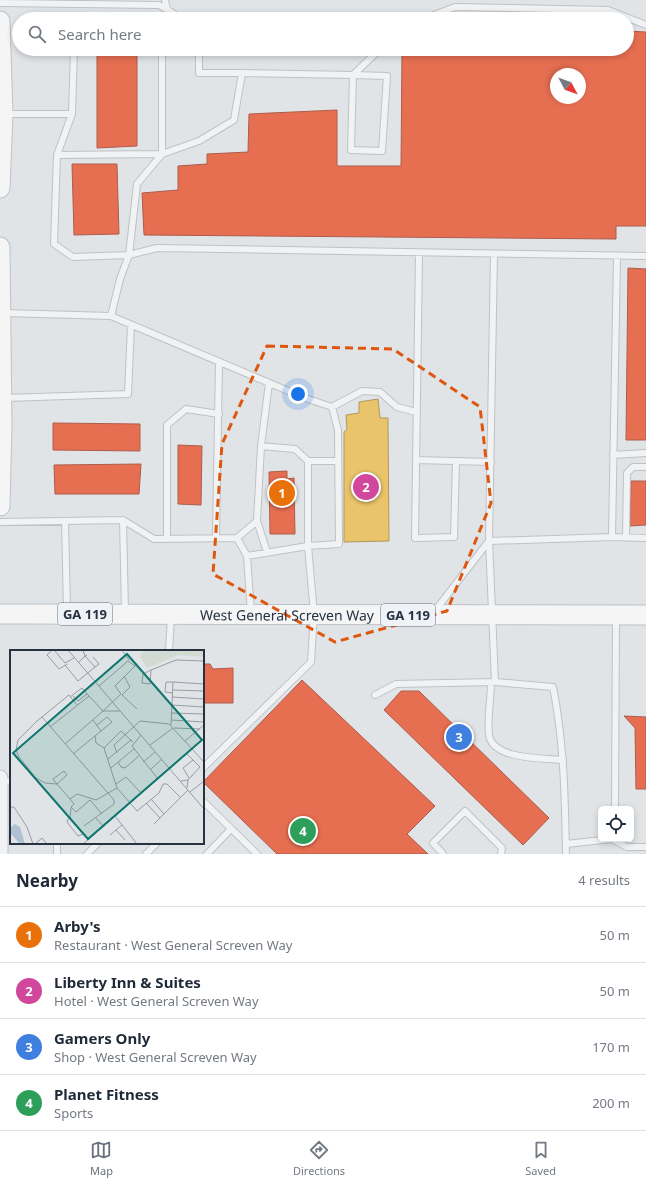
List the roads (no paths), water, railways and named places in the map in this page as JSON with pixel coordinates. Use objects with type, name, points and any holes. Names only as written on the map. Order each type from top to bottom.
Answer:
[{"type":"main road","points":[[0,22],[3,114],[0,188]]},
{"type":"main road","points":[[0,246],[0,506]]},
{"type":"main road","name":"West General Screven Way","points":[[0,614],[646,615]]},
{"type":"street","points":[[0,778],[0,854]]},
{"type":"lane","points":[[165,0],[167,9]]},
{"type":"lane","points":[[0,3],[42,2],[159,5],[170,12]]},
{"type":"lane","points":[[442,12],[455,7],[608,10],[613,12]]},
{"type":"lane","points":[[634,20],[646,25]]},
{"type":"lane","points":[[74,56],[72,114],[57,155],[54,244],[73,257],[129,255],[158,248],[646,256]]},
{"type":"lane","points":[[111,316],[120,279],[129,255],[137,184],[162,154],[162,56]]},
{"type":"lane","points":[[199,56],[199,72],[353,75],[387,76],[382,151],[351,150],[353,75],[373,56]]},
{"type":"lane","points":[[57,155],[162,154],[199,141],[234,120],[242,73]]},
{"type":"lane","points":[[3,114],[72,114]]},
{"type":"lane","points":[[418,253],[415,538],[454,537],[456,461]]},
{"type":"lane","points":[[494,254],[489,541],[493,615],[493,682],[489,736],[494,745],[510,755],[563,760]]},
{"type":"lane","points":[[612,537],[617,256]]},
{"type":"lane","points":[[0,313],[111,316],[269,383],[332,407],[362,391],[380,392],[397,408],[416,412]]},
{"type":"lane","points":[[1,398],[128,394],[131,325]]},
{"type":"lane","points":[[216,537],[219,362]]},
{"type":"lane","points":[[267,552],[257,521],[261,446],[269,383]]},
{"type":"lane","points":[[247,556],[308,546],[339,544],[338,430],[332,407]]},
{"type":"lane","points":[[166,538],[167,424],[186,409],[219,414]]},
{"type":"lane","points":[[261,446],[295,449],[308,461],[338,461]]},
{"type":"lane","points":[[613,455],[646,454]]},
{"type":"lane","points":[[416,460],[491,462]]},
{"type":"lane","points":[[204,767],[312,662],[314,614],[308,546],[308,461]]},
{"type":"lane","points":[[626,538],[627,473],[633,467],[646,467]]},
{"type":"lane","points":[[0,522],[124,520],[154,538],[237,538],[257,521]]},
{"type":"lane","points":[[124,520],[125,614]]},
{"type":"lane","points":[[65,521],[67,614]]},
{"type":"lane","points":[[489,541],[612,537],[646,538]]},
{"type":"lane","points":[[237,538],[247,556],[251,614]]},
{"type":"lane","points":[[432,615],[489,541]]},
{"type":"lane","points":[[169,650],[171,614]]},
{"type":"lane","points":[[615,806],[616,615]]},
{"type":"lane","points":[[375,695],[396,684],[493,682],[554,687],[559,714],[566,796],[566,854]]},
{"type":"lane","points":[[0,782],[10,781]]},
{"type":"lane","points":[[204,803],[257,854]]},
{"type":"lane","points":[[443,854],[433,843],[465,811],[502,848],[500,854]]},
{"type":"lane","points":[[207,854],[231,829]]},
{"type":"lane","points":[[566,844],[598,841]]},
{"type":"lane","points":[[618,842],[627,847],[646,847]]},
{"type":"lane","points":[[87,854],[97,844]]},
{"type":"lane","points":[[146,854],[156,844]]},
{"type":"place","name":"Liberty Inn & Suites","points":[[366,487]]},
{"type":"place","name":"Arby's","points":[[282,493]]},
{"type":"place","name":"Gamers Only","points":[[459,737]]},
{"type":"place","name":"Planet Fitness","points":[[303,831]]}]
